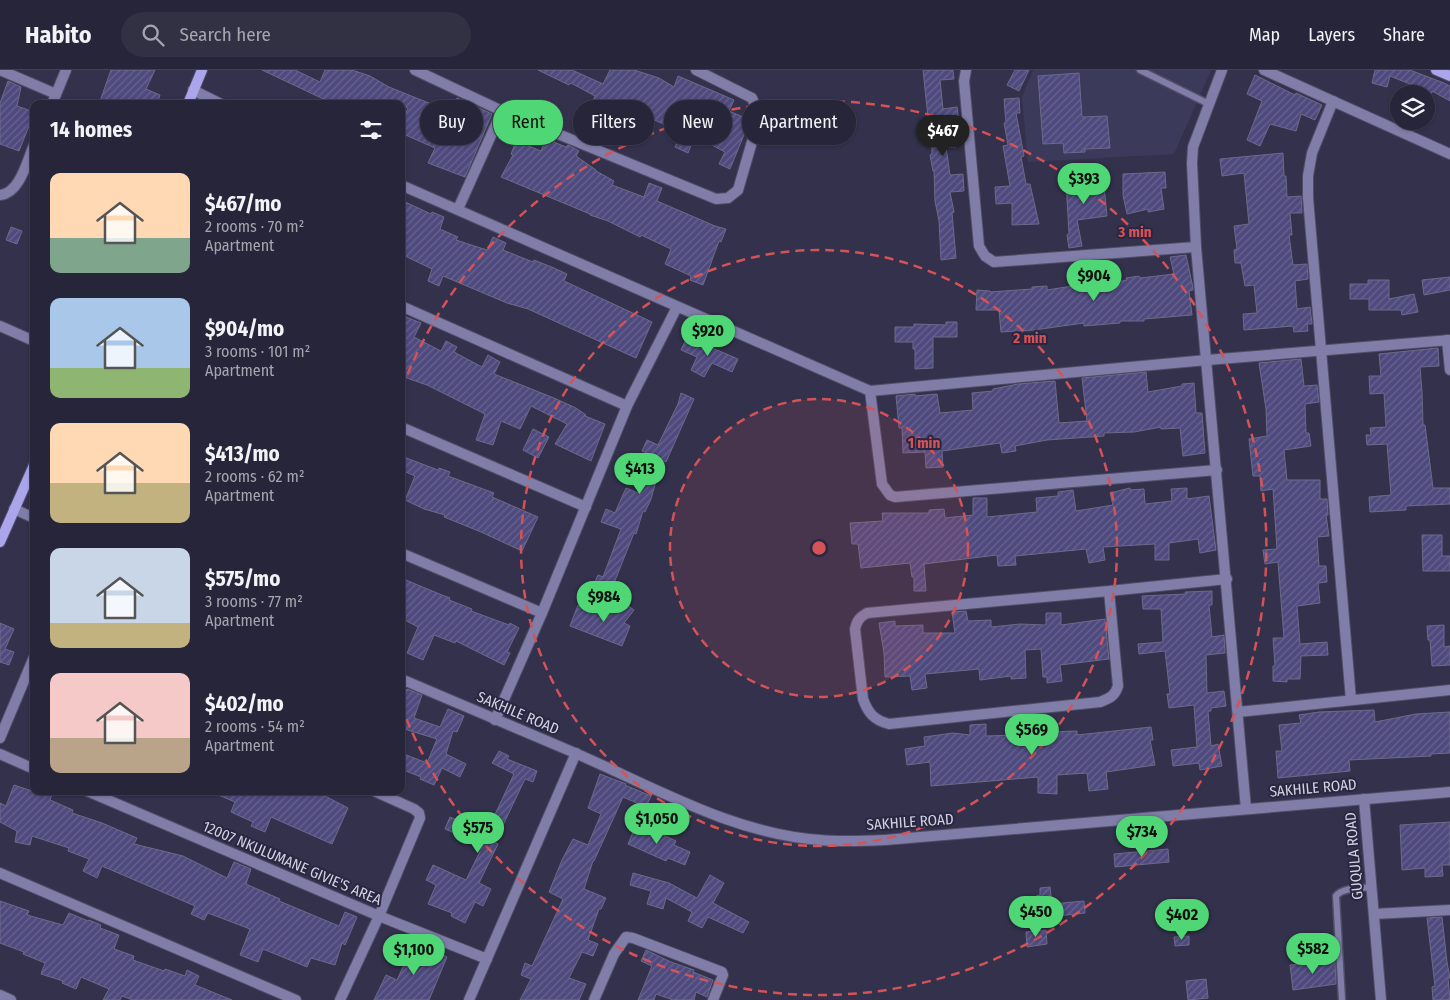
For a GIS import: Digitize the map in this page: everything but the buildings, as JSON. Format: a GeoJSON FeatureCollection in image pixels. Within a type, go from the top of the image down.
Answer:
{"type":"FeatureCollection","features":[{"type":"Feature","properties":{"kind":"street"},"geometry":{"type":"LineString","coordinates":[[0,70],[54,99],[66,70]]}},
{"type":"Feature","properties":{"kind":"street"},"geometry":{"type":"LineString","coordinates":[[189,100],[202,70]]}},
{"type":"Feature","properties":{"kind":"street"},"geometry":{"type":"LineString","coordinates":[[415,70],[493,107]]}},
{"type":"Feature","properties":{"kind":"street"},"geometry":{"type":"LineString","coordinates":[[563,136],[716,199],[728,198],[738,190],[758,122],[756,108],[752,98],[696,70]]}},
{"type":"Feature","properties":{"kind":"street"},"geometry":{"type":"LineString","coordinates":[[966,70],[964,81],[979,246],[986,256],[994,262],[1196,247]]}},
{"type":"Feature","properties":{"kind":"street"},"geometry":{"type":"LineString","coordinates":[[1222,70],[1193,147],[1192,156],[1196,247],[1246,809]]}},
{"type":"Feature","properties":{"kind":"street"},"geometry":{"type":"LineString","coordinates":[[1264,70],[1450,154]]}},
{"type":"Feature","properties":{"kind":"street"},"geometry":{"type":"LineString","coordinates":[[1436,70],[1450,76]]}},
{"type":"Feature","properties":{"kind":"street"},"geometry":{"type":"LineString","coordinates":[[193,90],[213,100]]}},
{"type":"Feature","properties":{"kind":"street"},"geometry":{"type":"LineString","coordinates":[[1333,101],[1312,153],[1308,176],[1311,232],[1351,700]]}},
{"type":"Feature","properties":{"kind":"street"},"geometry":{"type":"LineString","coordinates":[[458,209],[493,131]]}},
{"type":"Feature","properties":{"kind":"street"},"geometry":{"type":"LineString","coordinates":[[0,194],[6,194],[17,184],[30,154]]}},
{"type":"Feature","properties":{"kind":"street"},"geometry":{"type":"LineString","coordinates":[[405,188],[458,209],[870,391],[1448,340],[1450,370]]}},
{"type":"Feature","properties":{"kind":"street"},"geometry":{"type":"LineString","coordinates":[[494,720],[542,613],[627,406],[678,307]]}},
{"type":"Feature","properties":{"kind":"street"},"geometry":{"type":"LineString","coordinates":[[405,308],[627,406]]}},
{"type":"Feature","properties":{"kind":"street"},"geometry":{"type":"LineString","coordinates":[[0,326],[30,339]]}},
{"type":"Feature","properties":{"kind":"street"},"geometry":{"type":"LineString","coordinates":[[870,391],[882,484],[890,495],[894,497],[1217,470]]}},
{"type":"Feature","properties":{"kind":"street"},"geometry":{"type":"LineString","coordinates":[[405,429],[586,507]]}},
{"type":"Feature","properties":{"kind":"street"},"geometry":{"type":"LineString","coordinates":[[0,542],[30,474]]}},
{"type":"Feature","properties":{"kind":"street"},"geometry":{"type":"LineString","coordinates":[[14,509],[30,516]]}},
{"type":"Feature","properties":{"kind":"street"},"geometry":{"type":"LineString","coordinates":[[405,555],[542,613]]}},
{"type":"Feature","properties":{"kind":"street"},"geometry":{"type":"LineString","coordinates":[[1109,591],[1118,686],[1116,692],[1106,700],[889,724],[878,721],[866,708],[863,699],[856,622],[867,613],[1227,579]]}},
{"type":"Feature","properties":{"kind":"street"},"geometry":{"type":"LineString","coordinates":[[0,738],[30,667]]}},
{"type":"Feature","properties":{"kind":"street","name":"SAKHILE ROAD"},"geometry":{"type":"LineString","coordinates":[[405,681],[576,754],[686,804],[750,827],[820,840],[885,840],[1450,792]]}},
{"type":"Feature","properties":{"kind":"street"},"geometry":{"type":"LineString","coordinates":[[1238,712],[1450,690]]}},
{"type":"Feature","properties":{"kind":"street"},"geometry":{"type":"LineString","coordinates":[[0,754],[30,766]]}},
{"type":"Feature","properties":{"kind":"street"},"geometry":{"type":"LineString","coordinates":[[469,1000],[576,754]]}},
{"type":"Feature","properties":{"kind":"street","name":"12007 NKULUMANE GIVIE'S AREA"},"geometry":{"type":"LineString","coordinates":[[96,795],[379,916],[486,959]]}},
{"type":"Feature","properties":{"kind":"street"},"geometry":{"type":"LineString","coordinates":[[340,1000],[379,916],[420,818],[419,813],[414,809],[383,795]]}},
{"type":"Feature","properties":{"kind":"street","name":"GUQULA ROAD"},"geometry":{"type":"LineString","coordinates":[[1364,799],[1381,1000]]}},
{"type":"Feature","properties":{"kind":"street"},"geometry":{"type":"LineString","coordinates":[[0,873],[296,1000]]}},
{"type":"Feature","properties":{"kind":"street"},"geometry":{"type":"LineString","coordinates":[[1374,914],[1450,910]]}},
{"type":"Feature","properties":{"kind":"street"},"geometry":{"type":"LineString","coordinates":[[594,1000],[614,954],[626,937],[722,972],[724,975],[713,1000]]}},
{"type":"Feature","properties":{"kind":"lane"},"geometry":{"type":"LineString","coordinates":[[1140,70],[1209,104]]}},
{"type":"Feature","properties":{"kind":"lane"},"geometry":{"type":"LineString","coordinates":[[1342,1000],[1336,896],[1344,890],[1371,888]]}},
{"type":"Feature","properties":{"kind":"shaded area"},"geometry":{"type":"Polygon","coordinates":[[[1033,70],[1211,70],[1174,154],[1028,162],[1022,97],[1033,70]]]}}]}
